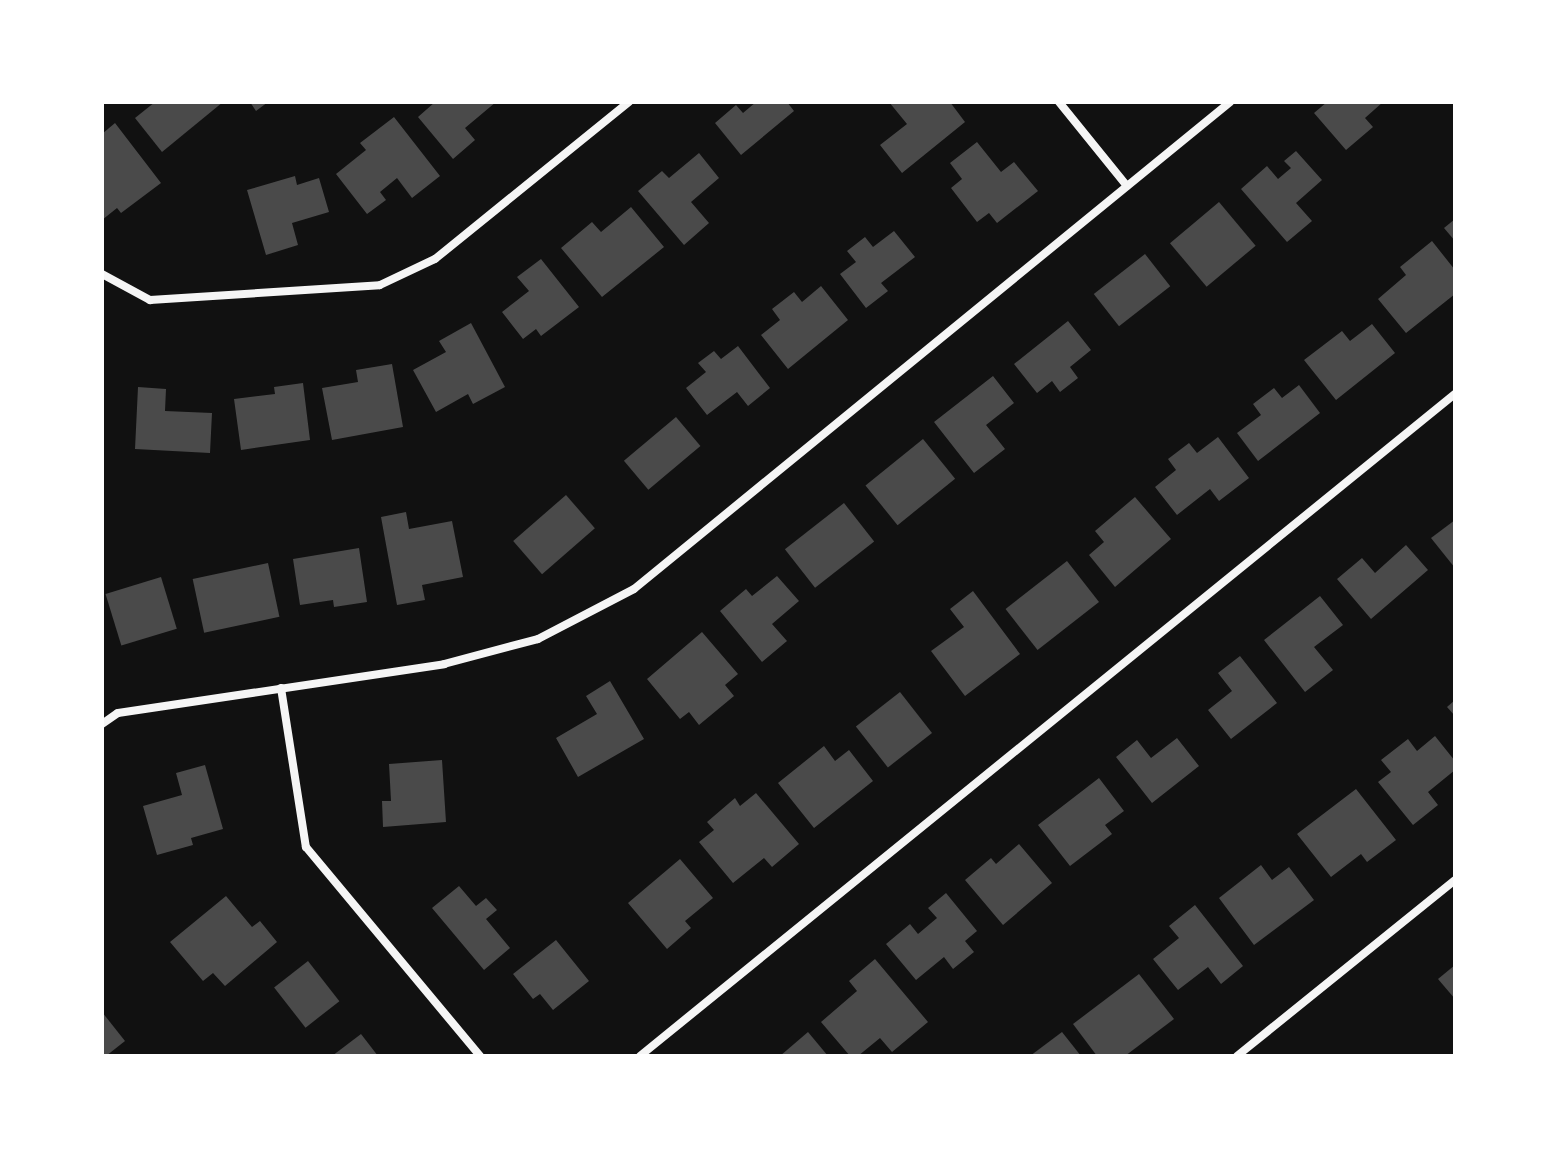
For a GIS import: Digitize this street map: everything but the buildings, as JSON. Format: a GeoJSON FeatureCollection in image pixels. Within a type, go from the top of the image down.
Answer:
{"type":"FeatureCollection","features":[{"type":"Feature","properties":{"kind":"street"},"geometry":{"type":"LineString","coordinates":[[102,274],[150,300],[380,285],[435,259],[629,102]]}},
{"type":"Feature","properties":{"kind":"street"},"geometry":{"type":"LineString","coordinates":[[1059,102],[1127,186]]}},
{"type":"Feature","properties":{"kind":"street"},"geometry":{"type":"LineString","coordinates":[[102,724],[118,713],[444,664],[538,639],[634,589],[1230,102]]}},
{"type":"Feature","properties":{"kind":"street"},"geometry":{"type":"LineString","coordinates":[[640,1056],[1455,394]]}},
{"type":"Feature","properties":{"kind":"street"},"geometry":{"type":"LineString","coordinates":[[281,688],[306,847],[480,1056]]}},
{"type":"Feature","properties":{"kind":"street"},"geometry":{"type":"LineString","coordinates":[[1237,1056],[1455,880]]}}]}
